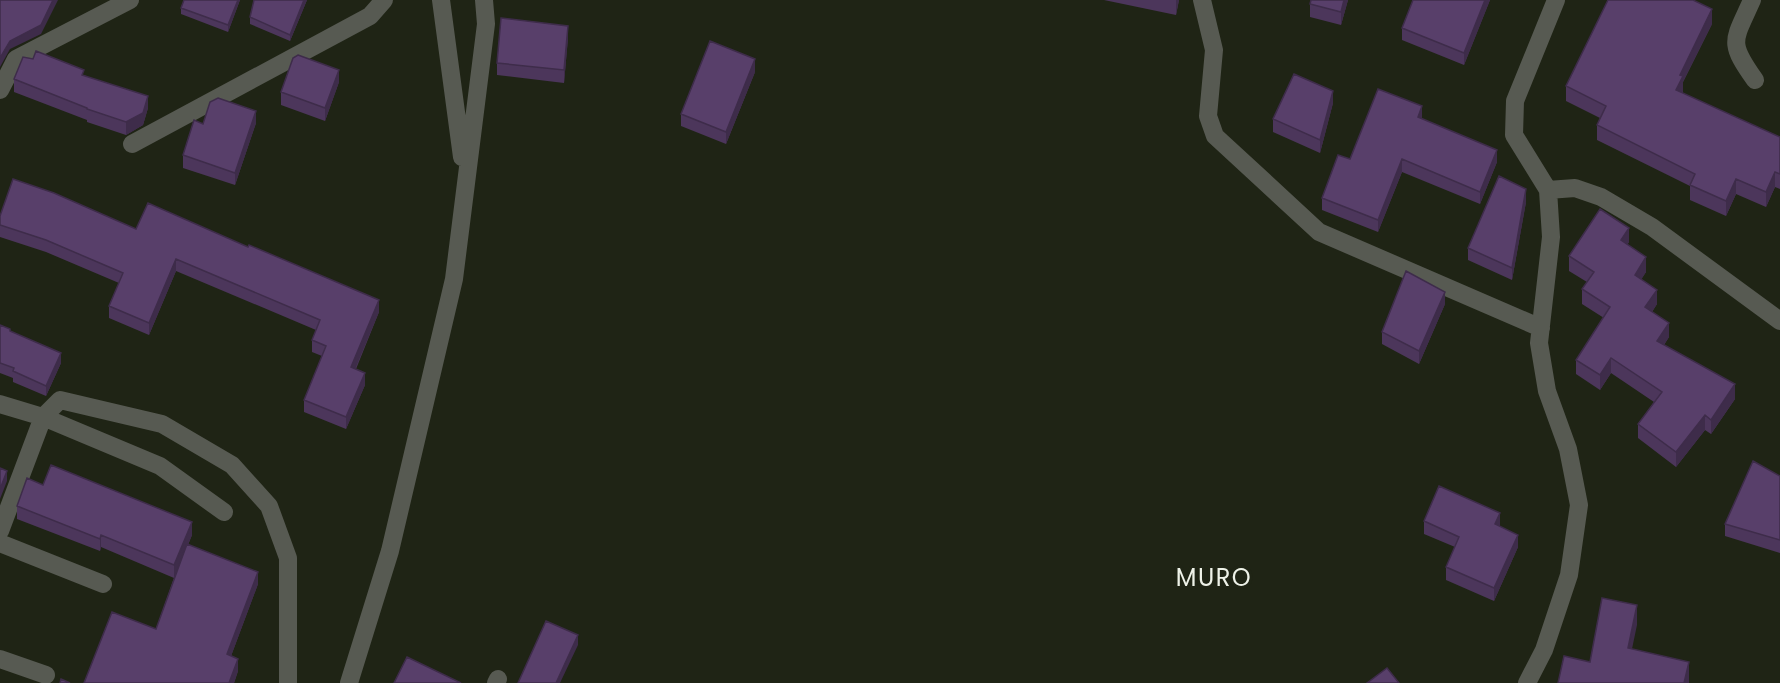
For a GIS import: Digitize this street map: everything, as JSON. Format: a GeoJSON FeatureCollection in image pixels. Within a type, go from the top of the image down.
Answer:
{"type":"FeatureCollection","features":[{"type":"Feature","properties":{"kind":"street"},"geometry":{"type":"LineString","coordinates":[[0,90],[16,59],[130,0]]}},
{"type":"Feature","properties":{"kind":"street"},"geometry":{"type":"LineString","coordinates":[[132,144],[370,16],[384,0]]}},
{"type":"Feature","properties":{"kind":"street"},"geometry":{"type":"LineString","coordinates":[[441,0],[465,183]]}},
{"type":"Feature","properties":{"kind":"street"},"geometry":{"type":"LineString","coordinates":[[349,683],[390,551],[454,279],[486,24],[484,0]]}},
{"type":"Feature","properties":{"kind":"street"},"geometry":{"type":"LineString","coordinates":[[1202,0],[1214,50],[1208,116],[1215,136],[1319,232],[1541,328]]}},
{"type":"Feature","properties":{"kind":"street"},"geometry":{"type":"LineString","coordinates":[[1527,683],[1544,650],[1569,575],[1579,505],[1568,449],[1547,391],[1539,343],[1551,237],[1548,190],[1514,135],[1515,101],[1556,0]]}},
{"type":"Feature","properties":{"kind":"street"},"geometry":{"type":"LineString","coordinates":[[1752,0],[1735,38],[1738,56],[1755,80]]}},
{"type":"Feature","properties":{"kind":"street"},"geometry":{"type":"LineString","coordinates":[[1548,190],[1575,188],[1601,197],[1652,227],[1780,321]]}},
{"type":"Feature","properties":{"kind":"street"},"geometry":{"type":"LineString","coordinates":[[0,531],[43,417],[60,400],[162,424],[232,465],[269,506],[288,558],[288,683]]}},
{"type":"Feature","properties":{"kind":"street"},"geometry":{"type":"LineString","coordinates":[[0,404],[43,417],[160,466],[224,512]]}},
{"type":"Feature","properties":{"kind":"street"},"geometry":{"type":"LineString","coordinates":[[0,543],[103,584]]}},
{"type":"Feature","properties":{"kind":"street"},"geometry":{"type":"LineString","coordinates":[[0,659],[46,675]]}},
{"type":"Feature","properties":{"kind":"building"},"geometry":{"type":"Polygon","coordinates":[[[0,0],[53,0],[41,25],[10,41],[0,58],[0,0]]]}},
{"type":"Feature","properties":{"kind":"building"},"geometry":{"type":"Polygon","coordinates":[[[184,0],[238,0],[228,25],[181,8],[184,0]]]}},
{"type":"Feature","properties":{"kind":"building"},"geometry":{"type":"Polygon","coordinates":[[[254,0],[304,0],[290,35],[250,17],[254,0]]]}},
{"type":"Feature","properties":{"kind":"building"},"geometry":{"type":"Polygon","coordinates":[[[1311,0],[1344,0],[1341,12],[1310,4],[1311,0]]]}},
{"type":"Feature","properties":{"kind":"building"},"geometry":{"type":"Polygon","coordinates":[[[1413,0],[1485,0],[1464,53],[1402,28],[1413,0]]]}},
{"type":"Feature","properties":{"kind":"building"},"geometry":{"type":"Polygon","coordinates":[[[1608,0],[1693,0],[1712,9],[1680,75],[1683,76],[1676,90],[1780,137],[1780,174],[1775,172],[1766,192],[1736,179],[1726,201],[1690,185],[1695,174],[1597,125],[1606,106],[1566,86],[1608,0]]]}},
{"type":"Feature","properties":{"kind":"building"},"geometry":{"type":"Polygon","coordinates":[[[501,18],[568,26],[564,70],[497,63],[501,18]]]}},
{"type":"Feature","properties":{"kind":"building"},"geometry":{"type":"Polygon","coordinates":[[[710,41],[755,59],[726,132],[681,114],[710,41]]]}},
{"type":"Feature","properties":{"kind":"building"},"geometry":{"type":"Polygon","coordinates":[[[36,51],[84,70],[82,75],[148,96],[143,113],[126,122],[87,109],[14,79],[23,57],[33,59],[36,51]]]}},
{"type":"Feature","properties":{"kind":"building"},"geometry":{"type":"Polygon","coordinates":[[[298,55],[339,70],[325,108],[281,92],[293,58],[298,55]]]}},
{"type":"Feature","properties":{"kind":"building"},"geometry":{"type":"Polygon","coordinates":[[[1294,74],[1333,91],[1320,140],[1273,119],[1294,74]]]}},
{"type":"Feature","properties":{"kind":"building"},"geometry":{"type":"Polygon","coordinates":[[[1378,89],[1422,106],[1418,117],[1497,150],[1480,192],[1402,159],[1378,220],[1322,198],[1338,155],[1350,159],[1378,89]]]}},
{"type":"Feature","properties":{"kind":"building"},"geometry":{"type":"Polygon","coordinates":[[[218,98],[256,111],[235,173],[183,155],[194,120],[203,124],[210,102],[218,98]]]}},
{"type":"Feature","properties":{"kind":"building"},"geometry":{"type":"Polygon","coordinates":[[[1499,176],[1526,189],[1512,268],[1468,248],[1499,176]]]}},
{"type":"Feature","properties":{"kind":"building"},"geometry":{"type":"Polygon","coordinates":[[[13,179],[54,193],[136,229],[148,203],[248,247],[249,245],[379,300],[351,367],[365,373],[346,417],[304,400],[326,346],[312,340],[320,320],[176,259],[149,323],[109,306],[123,273],[46,240],[0,225],[0,216],[13,179]]]}},
{"type":"Feature","properties":{"kind":"building"},"geometry":{"type":"Polygon","coordinates":[[[1600,209],[1629,228],[1621,240],[1646,257],[1635,275],[1657,290],[1645,307],[1669,323],[1657,341],[1735,384],[1711,420],[1705,415],[1676,452],[1638,424],[1662,392],[1611,358],[1600,375],[1576,360],[1610,307],[1582,289],[1594,272],[1569,256],[1600,209]]]}},
{"type":"Feature","properties":{"kind":"building"},"geometry":{"type":"Polygon","coordinates":[[[1406,271],[1445,292],[1419,351],[1382,332],[1406,271]]]}},
{"type":"Feature","properties":{"kind":"building"},"geometry":{"type":"Polygon","coordinates":[[[0,325],[61,353],[46,386],[0,363],[0,325]]]}},
{"type":"Feature","properties":{"kind":"building"},"geometry":{"type":"Polygon","coordinates":[[[1753,461],[1780,476],[1780,540],[1725,524],[1753,461]]]}},
{"type":"Feature","properties":{"kind":"building"},"geometry":{"type":"Polygon","coordinates":[[[51,465],[192,522],[174,565],[101,535],[100,539],[17,506],[27,478],[43,485],[51,465]]]}},
{"type":"Feature","properties":{"kind":"building"},"geometry":{"type":"Polygon","coordinates":[[[0,468],[7,471],[0,489],[0,468]]]}},
{"type":"Feature","properties":{"kind":"building"},"geometry":{"type":"Polygon","coordinates":[[[1439,486],[1500,513],[1495,524],[1518,535],[1494,588],[1446,567],[1459,537],[1424,521],[1439,486]]]}},
{"type":"Feature","properties":{"kind":"building"},"geometry":{"type":"Polygon","coordinates":[[[187,544],[258,572],[227,654],[238,659],[229,683],[84,683],[112,612],[156,629],[187,544]]]}},
{"type":"Feature","properties":{"kind":"building"},"geometry":{"type":"Polygon","coordinates":[[[1602,598],[1637,605],[1628,648],[1689,662],[1684,683],[1558,683],[1564,656],[1590,662],[1602,598]]]}},
{"type":"Feature","properties":{"kind":"building"},"geometry":{"type":"Polygon","coordinates":[[[546,621],[578,635],[556,683],[518,683],[546,621]]]}},
{"type":"Feature","properties":{"kind":"building"},"geometry":{"type":"Polygon","coordinates":[[[407,657],[461,683],[394,683],[407,657]]]}},
{"type":"Feature","properties":{"kind":"building"},"geometry":{"type":"Polygon","coordinates":[[[1387,668],[1399,683],[1367,683],[1387,668]]]}},
{"type":"Feature","properties":{"kind":"district","name":"MURO"},"geometry":{"type":"Point","coordinates":[1214,578]}}]}
